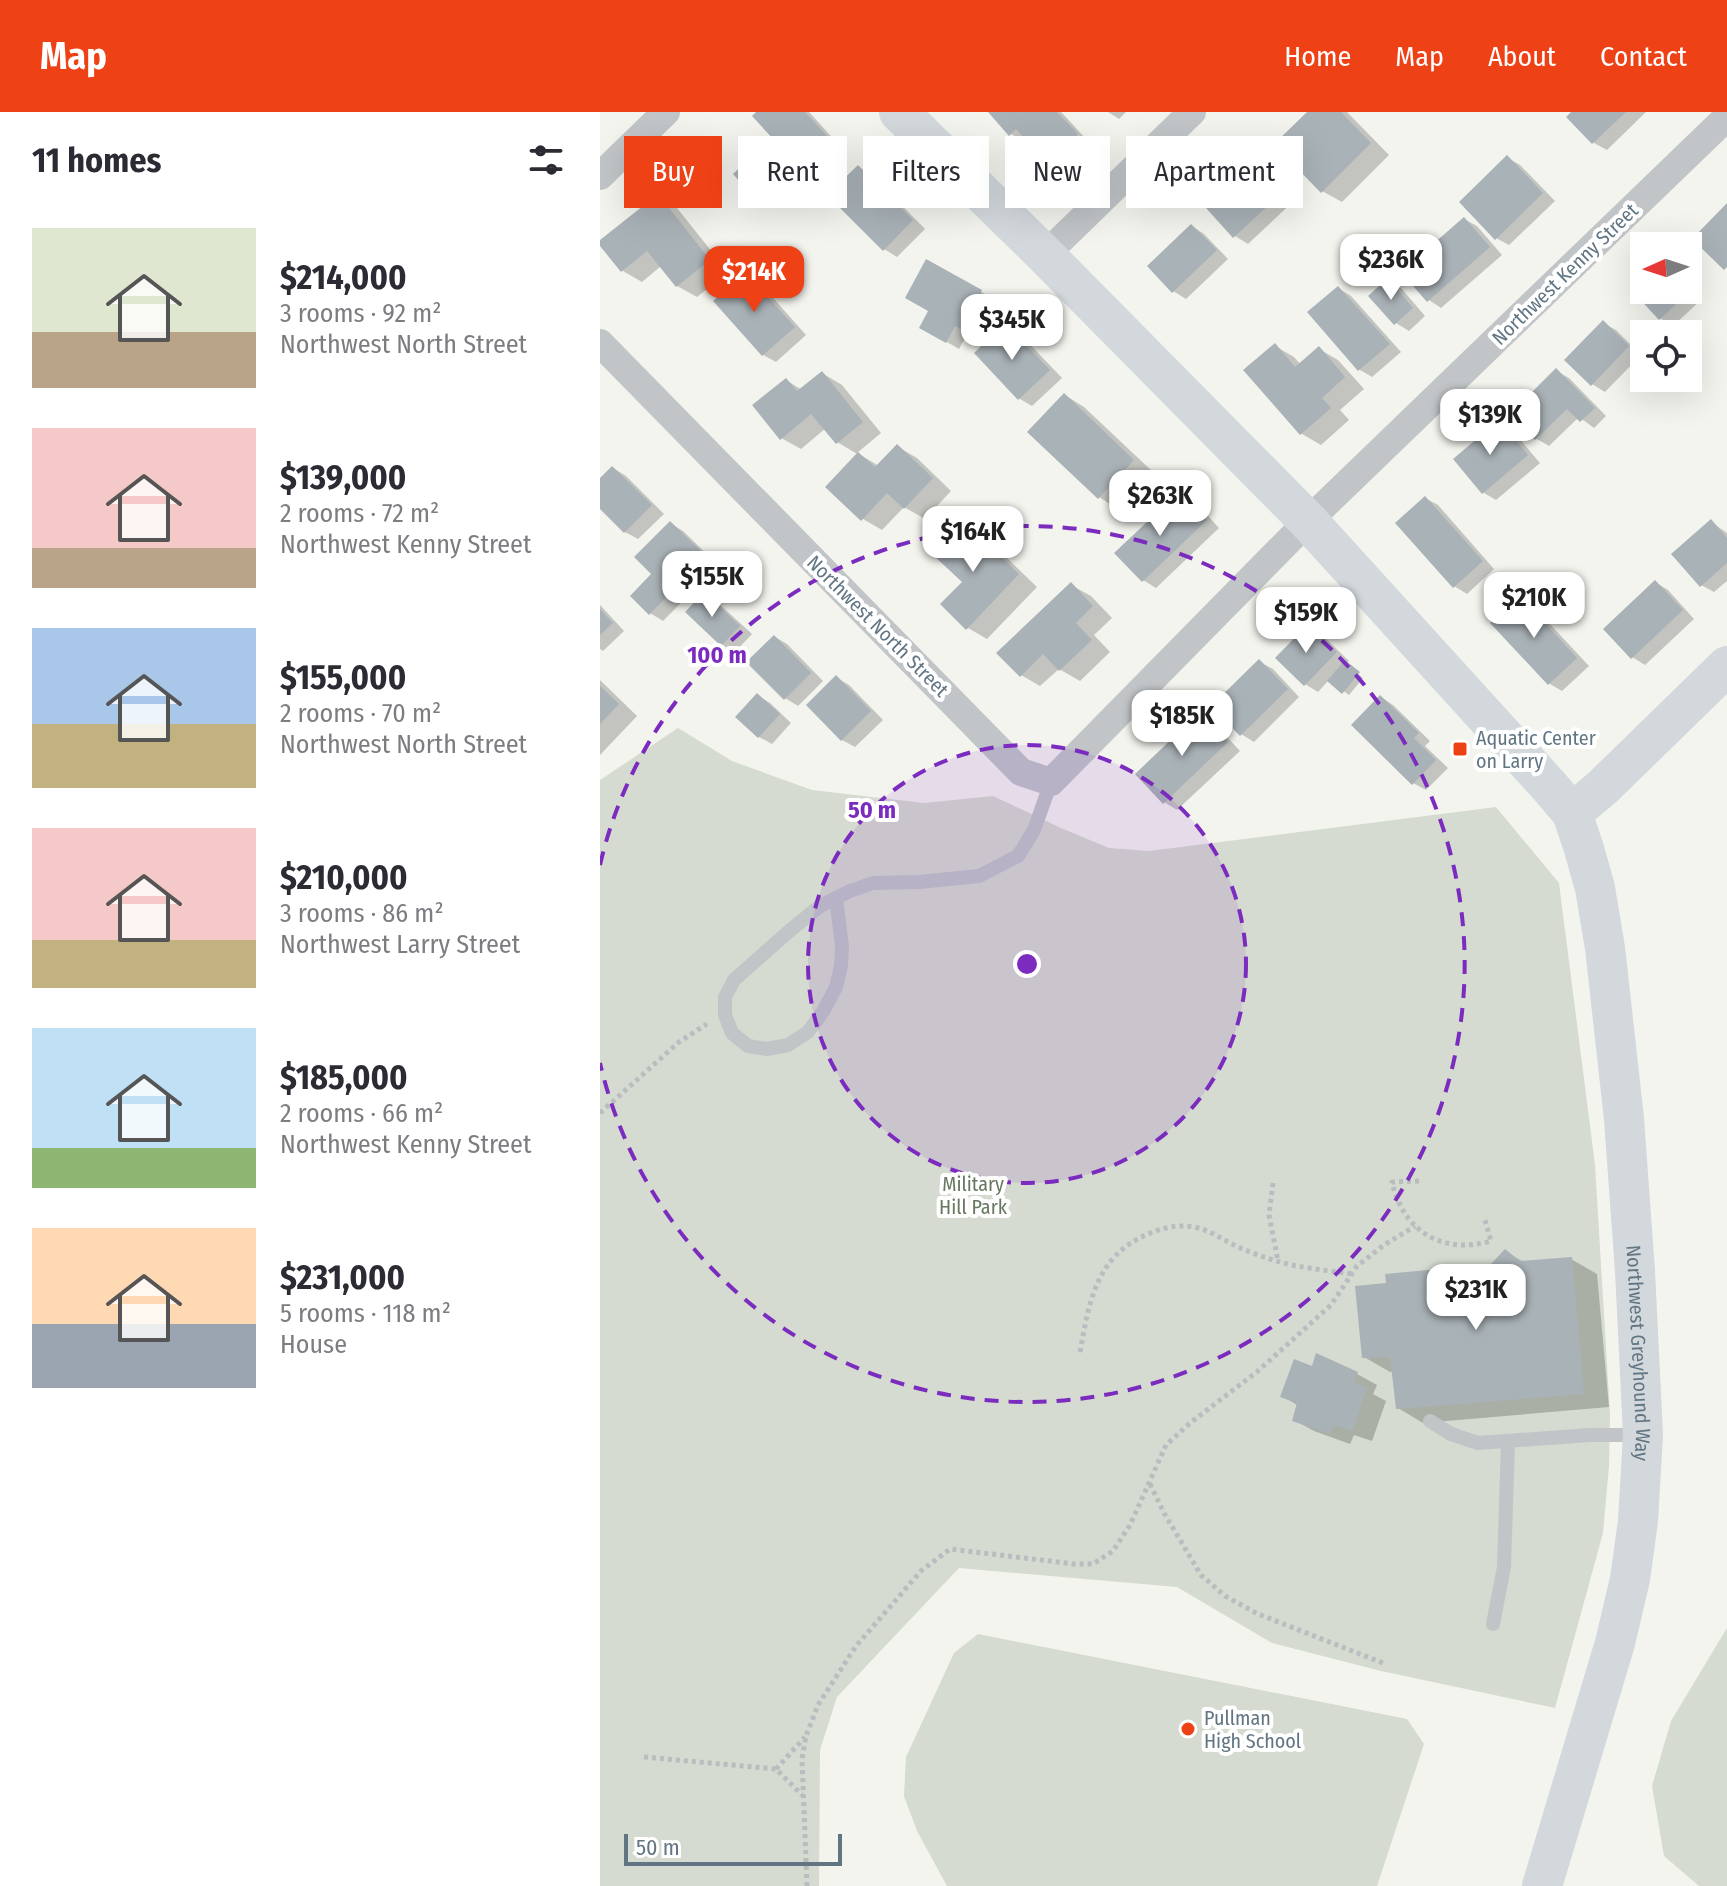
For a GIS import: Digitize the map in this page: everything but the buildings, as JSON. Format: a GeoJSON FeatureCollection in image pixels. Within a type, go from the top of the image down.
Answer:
{"type":"FeatureCollection","features":[{"type":"Feature","properties":{"kind":"street"},"geometry":{"type":"LineString","coordinates":[[600,176],[666,112]]}},
{"type":"Feature","properties":{"kind":"street"},"geometry":{"type":"LineString","coordinates":[[899,112],[1308,521],[1572,813],[1603,787],[1727,666]]}},
{"type":"Feature","properties":{"kind":"street"},"geometry":{"type":"LineString","coordinates":[[1045,255],[1192,112]]}},
{"type":"Feature","properties":{"kind":"street","name":"Northwest Kenny Street"},"geometry":{"type":"LineString","coordinates":[[1051,782],[1308,521],[1727,117]]}},
{"type":"Feature","properties":{"kind":"street","name":"Northwest North Street"},"geometry":{"type":"LineString","coordinates":[[600,343],[1021,772],[1051,782]]}},
{"type":"Feature","properties":{"kind":"street","name":"Northwest Greyhound Way"},"geometry":{"type":"LineString","coordinates":[[1542,1886],[1615,1643],[1630,1579],[1638,1521],[1643,1435],[1635,1271],[1614,1010],[1595,888],[1572,813]]}},
{"type":"Feature","properties":{"kind":"lane"},"geometry":{"type":"LineString","coordinates":[[836,898],[842,946],[841,966],[836,987],[824,1010],[808,1032],[788,1045],[767,1049],[748,1046],[732,1033],[725,1015],[725,997],[734,980],[820,906],[836,898],[850,891],[873,883],[979,876],[1018,856],[1034,830],[1051,782]]}},
{"type":"Feature","properties":{"kind":"lane"},"geometry":{"type":"LineString","coordinates":[[1430,1421],[1451,1434],[1478,1443],[1590,1435],[1643,1435]]}},
{"type":"Feature","properties":{"kind":"lane"},"geometry":{"type":"LineString","coordinates":[[1493,1624],[1504,1567],[1508,1442]]}},
{"type":"Feature","properties":{"kind":"path"},"geometry":{"type":"LineString","coordinates":[[600,1113],[679,1042],[725,1015]]}},
{"type":"Feature","properties":{"kind":"path"},"geometry":{"type":"LineString","coordinates":[[1419,1181],[1392,1182],[1399,1204],[1415,1226],[1429,1237],[1444,1243],[1468,1246],[1491,1241],[1485,1220]]}},
{"type":"Feature","properties":{"kind":"path"},"geometry":{"type":"LineString","coordinates":[[1273,1183],[1269,1215],[1278,1262]]}},
{"type":"Feature","properties":{"kind":"path"},"geometry":{"type":"LineString","coordinates":[[1080,1352],[1087,1312],[1107,1263],[1140,1238],[1158,1230],[1176,1226],[1196,1227],[1278,1262],[1352,1274]]}},
{"type":"Feature","properties":{"kind":"path"},"geometry":{"type":"LineString","coordinates":[[807,1886],[802,1759],[806,1736],[818,1705],[856,1646],[921,1571],[950,1549],[1074,1564],[1093,1564],[1113,1551],[1130,1525],[1166,1445],[1258,1371],[1331,1305],[1357,1266],[1415,1226]]}},
{"type":"Feature","properties":{"kind":"path"},"geometry":{"type":"LineString","coordinates":[[1149,1483],[1201,1575],[1225,1596],[1258,1614],[1383,1663]]}},
{"type":"Feature","properties":{"kind":"path"},"geometry":{"type":"LineString","coordinates":[[776,1769],[806,1736]]}},
{"type":"Feature","properties":{"kind":"path"},"geometry":{"type":"LineString","coordinates":[[644,1757],[776,1769],[803,1796]]}},
{"type":"Feature","properties":{"kind":"green space","name":"Military Hill Park"},"geometry":{"type":"Polygon","coordinates":[[[678,728],[732,761],[812,790],[924,803],[993,796],[1109,848],[1149,851],[1496,807],[1559,883],[1595,1165],[1610,1414],[1609,1466],[1603,1533],[1555,1708],[1381,1671],[1272,1643],[1177,1587],[959,1568],[837,1697],[820,1750],[819,1886],[600,1886],[600,780],[678,728]]]}},
{"type":"Feature","properties":{"kind":"green space"},"geometry":{"type":"Polygon","coordinates":[[[1727,1628],[1727,1886],[1699,1886],[1664,1856],[1652,1786],[1671,1721],[1727,1628]]]}},
{"type":"Feature","properties":{"kind":"green space"},"geometry":{"type":"Polygon","coordinates":[[[978,1634],[1407,1719],[1424,1744],[1377,1886],[947,1886],[917,1831],[904,1796],[906,1757],[954,1653],[978,1634]]]}},
{"type":"Feature","properties":{"kind":"place","name":"Aquatic Center on Larry"},"geometry":{"type":"Point","coordinates":[1460,749]}},
{"type":"Feature","properties":{"kind":"place","name":"Pullman High School"},"geometry":{"type":"Point","coordinates":[1188,1729]}}]}
